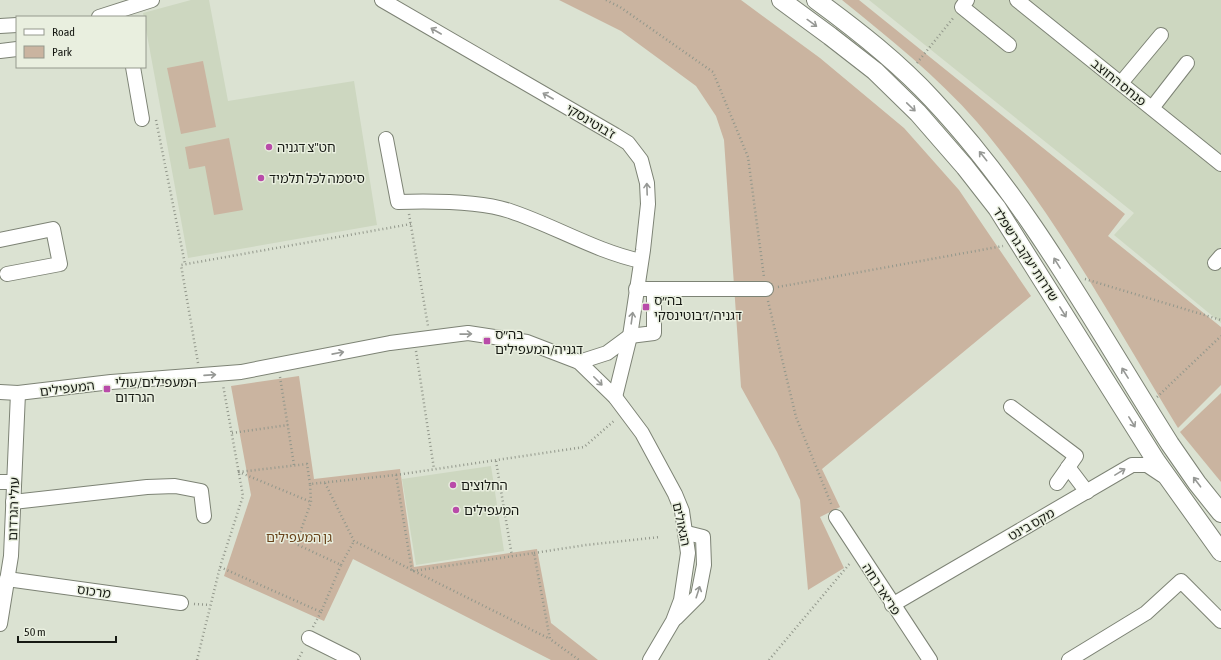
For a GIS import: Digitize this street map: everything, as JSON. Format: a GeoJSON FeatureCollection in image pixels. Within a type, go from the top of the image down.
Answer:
{"type":"FeatureCollection","features":[{"type":"Feature","properties":{"kind":"main road","name":"שדרות יעקב גרשפלד"},"geometry":{"type":"LineString","coordinates":[[781,0],[875,71],[918,113],[965,167],[997,208],[1170,481],[1221,552]]}},
{"type":"Feature","properties":{"kind":"main road","name":"שדרות יעקב גרשפלד"},"geometry":{"type":"LineString","coordinates":[[816,0],[888,56],[933,99],[981,154],[1014,196],[1146,407],[1197,483],[1221,513]]}},
{"type":"Feature","properties":{"kind":"street"},"geometry":{"type":"LineString","coordinates":[[105,16],[124,13],[152,0]]}},
{"type":"Feature","properties":{"kind":"street","name":"ז'בוטינסקי"},"geometry":{"type":"LineString","coordinates":[[382,0],[628,144],[641,160],[647,183],[648,204],[630,336],[615,397]]}},
{"type":"Feature","properties":{"kind":"street","name":"פנחס החוצב"},"geometry":{"type":"LineString","coordinates":[[1017,0],[1221,164]]}},
{"type":"Feature","properties":{"kind":"street"},"geometry":{"type":"LineString","coordinates":[[964,4],[1009,45]]}},
{"type":"Feature","properties":{"kind":"street"},"geometry":{"type":"LineString","coordinates":[[0,26],[16,25]]}},
{"type":"Feature","properties":{"kind":"street"},"geometry":{"type":"LineString","coordinates":[[1121,83],[1161,35]]}},
{"type":"Feature","properties":{"kind":"street"},"geometry":{"type":"LineString","coordinates":[[0,51],[16,48]]}},
{"type":"Feature","properties":{"kind":"street"},"geometry":{"type":"LineString","coordinates":[[1152,108],[1187,63]]}},
{"type":"Feature","properties":{"kind":"street"},"geometry":{"type":"LineString","coordinates":[[134,68],[148,116]]}},
{"type":"Feature","properties":{"kind":"street"},"geometry":{"type":"LineString","coordinates":[[386,139],[398,202],[407,201],[481,205],[509,211],[558,229],[583,242],[616,256],[641,261]]}},
{"type":"Feature","properties":{"kind":"street"},"geometry":{"type":"LineString","coordinates":[[0,240],[53,229],[60,264],[7,274]]}},
{"type":"Feature","properties":{"kind":"street"},"geometry":{"type":"LineString","coordinates":[[636,289],[766,289]]}},
{"type":"Feature","properties":{"kind":"street"},"geometry":{"type":"LineString","coordinates":[[579,362],[607,353],[630,336],[654,333],[654,289]]}},
{"type":"Feature","properties":{"kind":"street","name":"המעפילים"},"geometry":{"type":"LineString","coordinates":[[0,392],[18,393],[112,382],[221,374],[278,365],[390,343],[468,333],[527,342],[579,362],[615,397]]}},
{"type":"Feature","properties":{"kind":"street","name":"עולי הגרדום"},"geometry":{"type":"LineString","coordinates":[[0,624],[7,579],[5,555],[13,502],[7,482],[18,393]]}},
{"type":"Feature","properties":{"kind":"street","name":"הגאולים"},"geometry":{"type":"LineString","coordinates":[[615,397],[642,433],[676,494],[687,533],[688,553],[681,600],[673,621],[650,660]]}},
{"type":"Feature","properties":{"kind":"street"},"geometry":{"type":"LineString","coordinates":[[1011,407],[1076,456],[1057,483]]}},
{"type":"Feature","properties":{"kind":"street","name":"מקס בינט"},"geometry":{"type":"LineString","coordinates":[[892,605],[1132,465],[1147,464],[1170,481]]}},
{"type":"Feature","properties":{"kind":"street"},"geometry":{"type":"LineString","coordinates":[[1068,467],[1087,492]]}},
{"type":"Feature","properties":{"kind":"street"},"geometry":{"type":"LineString","coordinates":[[13,502],[175,486],[201,491],[204,516]]}},
{"type":"Feature","properties":{"kind":"street","name":"פריאר רחה"},"geometry":{"type":"LineString","coordinates":[[836,517],[892,605],[930,660]]}},
{"type":"Feature","properties":{"kind":"street","name":"מרכוס"},"geometry":{"type":"LineString","coordinates":[[7,579],[181,603]]}},
{"type":"Feature","properties":{"kind":"street"},"geometry":{"type":"LineString","coordinates":[[1069,660],[1146,613],[1180,581],[1221,621]]}},
{"type":"Feature","properties":{"kind":"street"},"geometry":{"type":"LineString","coordinates":[[309,638],[353,660]]}},
{"type":"Feature","properties":{"kind":"path"},"geometry":{"type":"LineString","coordinates":[[606,0],[620,7],[713,72],[748,157],[766,289],[796,417],[836,517]]}},
{"type":"Feature","properties":{"kind":"path"},"geometry":{"type":"LineString","coordinates":[[907,74],[964,4]]}},
{"type":"Feature","properties":{"kind":"path"},"geometry":{"type":"LineString","coordinates":[[148,116],[185,264]]}},
{"type":"Feature","properties":{"kind":"path"},"geometry":{"type":"LineString","coordinates":[[407,201],[430,338]]}},
{"type":"Feature","properties":{"kind":"path"},"geometry":{"type":"LineString","coordinates":[[200,375],[181,265],[411,224]]}},
{"type":"Feature","properties":{"kind":"path"},"geometry":{"type":"LineString","coordinates":[[766,289],[1020,243]]}},
{"type":"Feature","properties":{"kind":"path"},"geometry":{"type":"LineString","coordinates":[[1062,272],[1221,320]]}},
{"type":"Feature","properties":{"kind":"path"},"geometry":{"type":"LineString","coordinates":[[1146,407],[1221,336]]}},
{"type":"Feature","properties":{"kind":"path"},"geometry":{"type":"LineString","coordinates":[[415,340],[434,469]]}},
{"type":"Feature","properties":{"kind":"path"},"geometry":{"type":"LineString","coordinates":[[278,365],[294,465]]}},
{"type":"Feature","properties":{"kind":"path"},"geometry":{"type":"LineString","coordinates":[[198,660],[220,567],[243,496],[221,374]]}},
{"type":"Feature","properties":{"kind":"path"},"geometry":{"type":"LineString","coordinates":[[310,484],[396,475],[584,447],[626,410]]}},
{"type":"Feature","properties":{"kind":"path"},"geometry":{"type":"LineString","coordinates":[[232,433],[288,425]]}},
{"type":"Feature","properties":{"kind":"path"},"geometry":{"type":"LineString","coordinates":[[496,461],[512,556]]}},
{"type":"Feature","properties":{"kind":"path"},"geometry":{"type":"LineString","coordinates":[[239,472],[307,464],[311,502],[296,544],[341,565]]}},
{"type":"Feature","properties":{"kind":"path"},"geometry":{"type":"LineString","coordinates":[[239,472],[311,502]]}},
{"type":"Feature","properties":{"kind":"path"},"geometry":{"type":"LineString","coordinates":[[396,475],[412,571]]}},
{"type":"Feature","properties":{"kind":"path"},"geometry":{"type":"LineString","coordinates":[[325,483],[354,541],[550,638],[579,660]]}},
{"type":"Feature","properties":{"kind":"path"},"geometry":{"type":"LineString","coordinates":[[412,571],[586,545],[660,538]]}},
{"type":"Feature","properties":{"kind":"path"},"geometry":{"type":"LineString","coordinates":[[220,567],[321,612],[341,565],[354,541]]}},
{"type":"Feature","properties":{"kind":"path"},"geometry":{"type":"LineString","coordinates":[[769,660],[859,552]]}},
{"type":"Feature","properties":{"kind":"path"},"geometry":{"type":"LineString","coordinates":[[534,553],[550,638]]}},
{"type":"Feature","properties":{"kind":"shaded area"},"geometry":{"type":"Polygon","coordinates":[[[191,0],[209,0],[228,101],[354,81],[377,225],[188,258],[146,29],[146,16],[144,16],[143,13],[191,0]]]}},
{"type":"Feature","properties":{"kind":"shaded area"},"geometry":{"type":"Polygon","coordinates":[[[869,0],[1221,0],[1221,323],[1114,235],[1134,213],[869,0]]]}},
{"type":"Feature","properties":{"kind":"shaded area"},"geometry":{"type":"Polygon","coordinates":[[[491,466],[504,551],[416,565],[402,479],[491,466]]]}},
{"type":"Feature","properties":{"kind":"green space"},"geometry":{"type":"Polygon","coordinates":[[[559,0],[741,0],[820,58],[904,128],[959,190],[1031,296],[822,469],[840,507],[820,517],[844,568],[808,590],[800,500],[777,452],[741,387],[724,140],[716,116],[696,86],[621,31],[559,0]]]}},
{"type":"Feature","properties":{"kind":"green space"},"geometry":{"type":"Polygon","coordinates":[[[842,0],[859,0],[1125,214],[1108,236],[1221,327],[1221,385],[1178,428],[1083,270],[1032,194],[1005,157],[977,122],[946,89],[912,58],[842,0]]]}},
{"type":"Feature","properties":{"kind":"green space"},"geometry":{"type":"Polygon","coordinates":[[[203,61],[216,127],[181,134],[167,68],[203,61]]]}},
{"type":"Feature","properties":{"kind":"green space"},"geometry":{"type":"Polygon","coordinates":[[[229,138],[243,210],[214,215],[205,166],[189,169],[185,147],[229,138]]]}},
{"type":"Feature","properties":{"kind":"green space","name":"גן המעפילים"},"geometry":{"type":"Polygon","coordinates":[[[299,376],[314,479],[400,469],[414,567],[537,549],[551,623],[598,660],[551,660],[353,559],[324,621],[224,576],[251,495],[231,386],[299,376]]]}},
{"type":"Feature","properties":{"kind":"green space"},"geometry":{"type":"Polygon","coordinates":[[[1221,393],[1221,482],[1180,432],[1221,393]]]}},
{"type":"Feature","properties":{"kind":"place","name":"חט''צ דגניה"},"geometry":{"type":"Point","coordinates":[269,147]}},
{"type":"Feature","properties":{"kind":"place","name":"סיסמה לכל תלמיד"},"geometry":{"type":"Point","coordinates":[261,178]}},
{"type":"Feature","properties":{"kind":"place","name":"בה״ס דגניה/ז׳בוטינסקי"},"geometry":{"type":"Point","coordinates":[646,307]}},
{"type":"Feature","properties":{"kind":"place","name":"בה״ס דגניה/המעפילים"},"geometry":{"type":"Point","coordinates":[487,341]}},
{"type":"Feature","properties":{"kind":"place","name":"המעפילים/עולי הגרדום"},"geometry":{"type":"Point","coordinates":[107,389]}},
{"type":"Feature","properties":{"kind":"place","name":"החלוצים"},"geometry":{"type":"Point","coordinates":[453,485]}},
{"type":"Feature","properties":{"kind":"place","name":"המעפילים"},"geometry":{"type":"Point","coordinates":[456,510]}}]}
